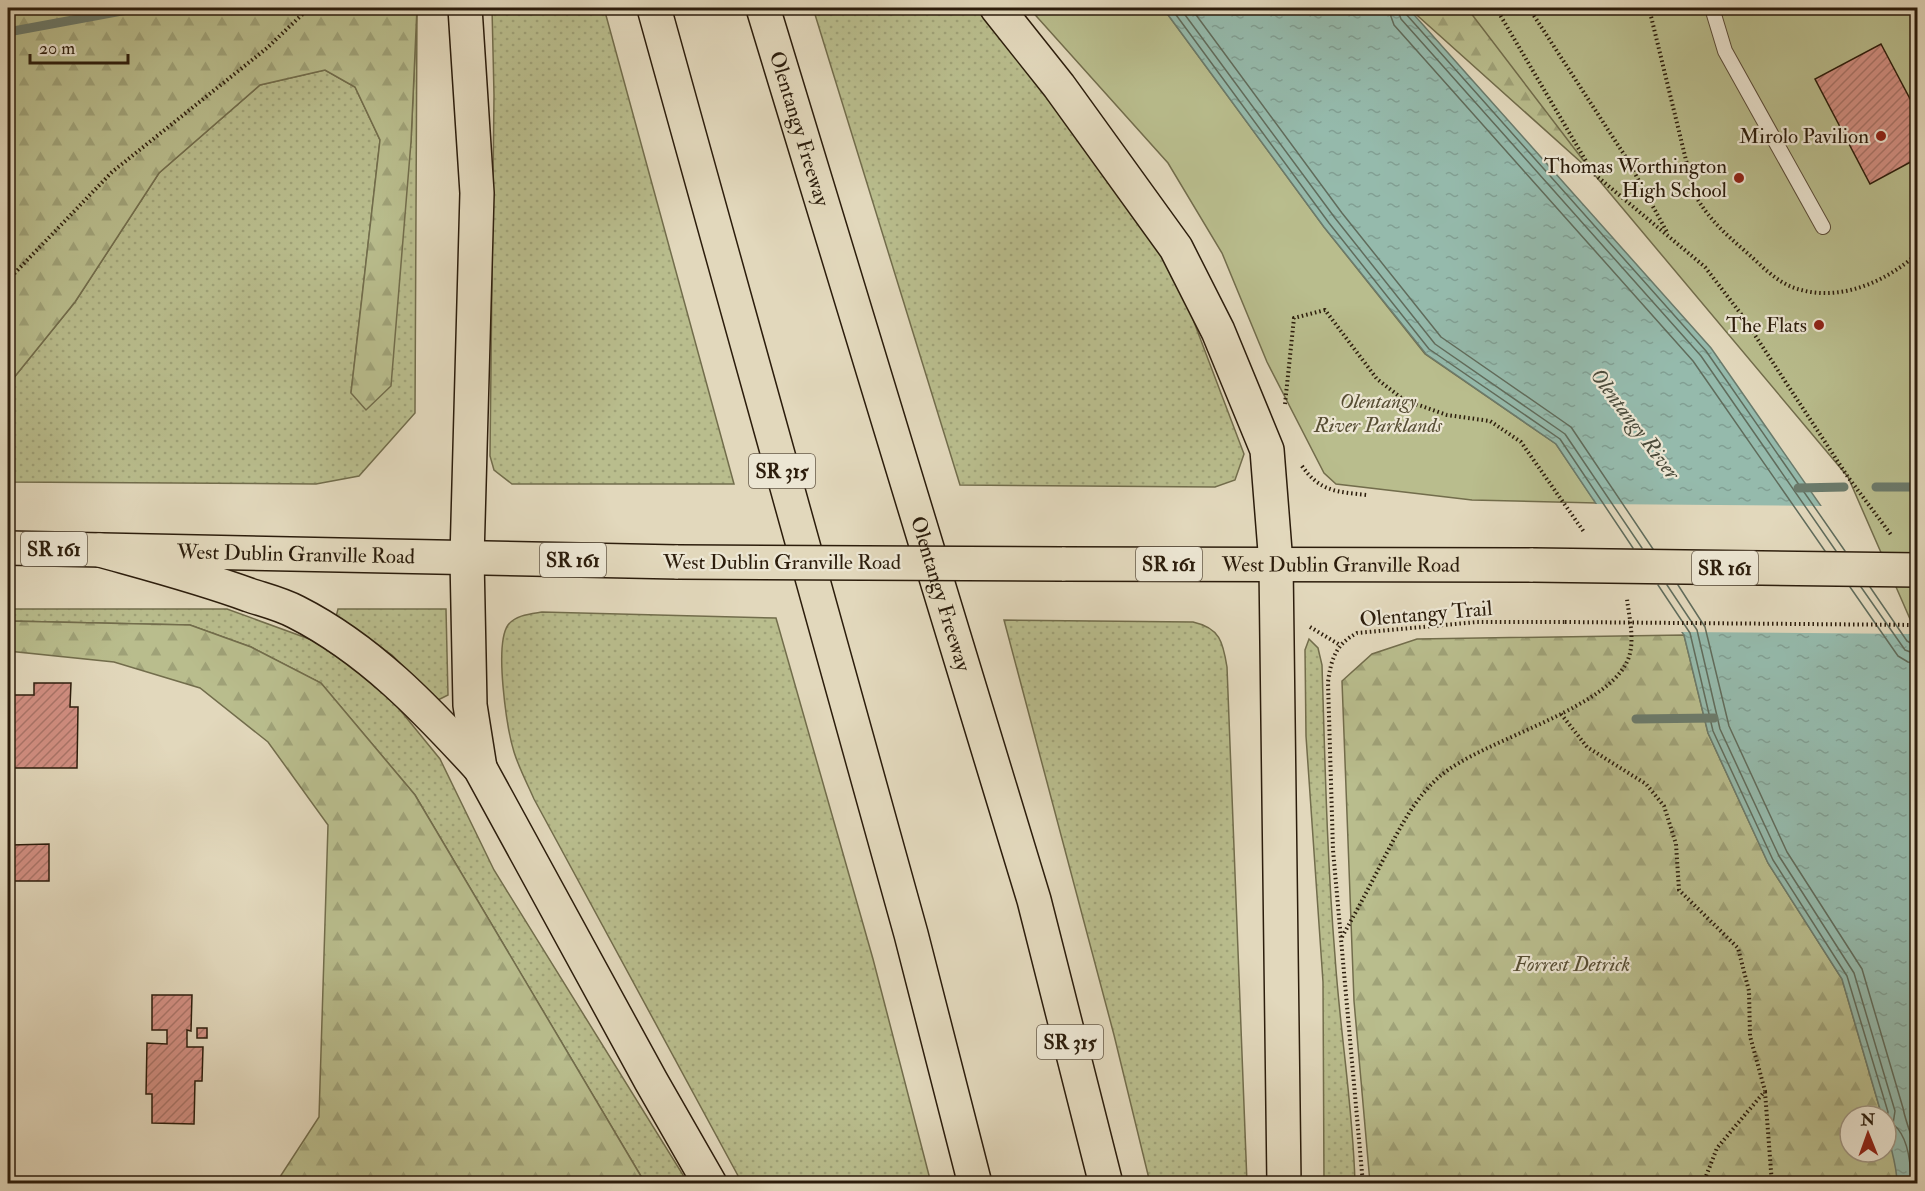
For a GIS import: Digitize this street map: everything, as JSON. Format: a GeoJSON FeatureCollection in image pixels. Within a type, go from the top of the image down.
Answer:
{"type":"FeatureCollection","features":[{"type":"Feature","properties":{"kind":"main road"},"geometry":{"type":"LineString","coordinates":[[465,8],[477,193],[467,558],[470,705],[480,768]]}},
{"type":"Feature","properties":{"kind":"main road","name":"SR 315"},"geometry":{"type":"LineString","coordinates":[[654,8],[908,922],[975,1184]]}},
{"type":"Feature","properties":{"kind":"main road","name":"Olentangy Freeway"},"geometry":{"type":"LineString","coordinates":[[763,8],[1034,900],[1106,1184]]}},
{"type":"Feature","properties":{"kind":"main road"},"geometry":{"type":"LineString","coordinates":[[997,8],[1059,86],[1176,248],[1218,331],[1267,450],[1276,564],[1284,1184]]}},
{"type":"Feature","properties":{"kind":"main road","name":"West Dublin Granville Road"},"geometry":{"type":"LineString","coordinates":[[8,548],[678,562],[1533,565],[1917,570]]}},
{"type":"Feature","properties":{"kind":"main road"},"geometry":{"type":"LineString","coordinates":[[100,550],[209,580],[303,616],[376,663],[480,768],[710,1184]]}},
{"type":"Feature","properties":{"kind":"lane"},"geometry":{"type":"LineString","coordinates":[[1712,8],[1725,51],[1823,226]]}},
{"type":"Feature","properties":{"kind":"path"},"geometry":{"type":"LineString","coordinates":[[8,280],[112,172],[267,48],[309,8]]}},
{"type":"Feature","properties":{"kind":"path"},"geometry":{"type":"LineString","coordinates":[[1496,8],[1593,173],[1705,267],[1741,314],[1848,477],[1897,543]]}},
{"type":"Feature","properties":{"kind":"path"},"geometry":{"type":"LineString","coordinates":[[1529,8],[1627,159],[1670,237]]}},
{"type":"Feature","properties":{"kind":"path"},"geometry":{"type":"LineString","coordinates":[[1648,8],[1694,193],[1706,215],[1725,234],[1791,287],[1819,294],[1845,291],[1878,282],[1917,253]]}},
{"type":"Feature","properties":{"kind":"path","name":"Olentangy Trail"},"geometry":{"type":"LineString","coordinates":[[1363,1184],[1333,850],[1328,681],[1331,663],[1344,640],[1357,633],[1477,622],[1917,625]]}},
{"type":"Feature","properties":{"kind":"path"},"geometry":{"type":"LineString","coordinates":[[1561,714],[1587,747],[1646,784],[1664,806],[1676,844],[1679,890],[1738,948],[1749,991],[1750,1036],[1765,1091],[1772,1184]]}},
{"type":"Feature","properties":{"kind":"path"},"geometry":{"type":"LineString","coordinates":[[1703,1184],[1716,1148],[1765,1091]]}},
{"type":"Feature","properties":{"kind":"green space"},"geometry":{"type":"Polygon","coordinates":[[[8,8],[417,8],[411,142],[391,386],[366,410],[351,393],[380,140],[355,87],[325,70],[260,85],[159,173],[75,302],[8,385],[8,8]]]}},
{"type":"Feature","properties":{"kind":"green space"},"geometry":{"type":"Polygon","coordinates":[[[417,8],[415,413],[359,476],[316,484],[8,482],[8,385],[75,302],[159,173],[260,85],[325,70],[355,87],[380,140],[351,393],[411,142],[417,8]]]}},
{"type":"Feature","properties":{"kind":"green space"},"geometry":{"type":"Polygon","coordinates":[[[492,8],[604,8],[734,484],[512,484],[494,470],[490,456],[494,95],[492,8]]]}},
{"type":"Feature","properties":{"kind":"green space"},"geometry":{"type":"Polygon","coordinates":[[[813,8],[981,8],[1117,180],[1183,293],[1244,454],[1235,480],[1215,487],[960,485],[813,8]]]}},
{"type":"Feature","properties":{"kind":"green space","name":"Olentangy River Parklands"},"geometry":{"type":"Polygon","coordinates":[[[1029,8],[1163,8],[1324,227],[1425,354],[1556,444],[1596,503],[1472,500],[1336,484],[1324,473],[1267,362],[1222,253],[1168,163],[1029,8]]]}},
{"type":"Feature","properties":{"kind":"green space"},"geometry":{"type":"Polygon","coordinates":[[[1409,8],[1496,8],[1593,173],[1409,8]]]}},
{"type":"Feature","properties":{"kind":"green space","name":"The Flats"},"geometry":{"type":"Polygon","coordinates":[[[1467,8],[1917,8],[1917,635],[1848,477],[1593,173],[1467,8]]]}},
{"type":"Feature","properties":{"kind":"green space"},"geometry":{"type":"Polygon","coordinates":[[[8,609],[227,609],[312,640],[354,668],[396,705],[440,759],[494,870],[688,1183],[645,1183],[415,795],[321,683],[251,647],[190,625],[8,621],[8,609]]]}},
{"type":"Feature","properties":{"kind":"green space"},"geometry":{"type":"Polygon","coordinates":[[[338,609],[446,609],[448,695],[436,701],[392,655],[336,617],[338,609]]]}},
{"type":"Feature","properties":{"kind":"green space"},"geometry":{"type":"Polygon","coordinates":[[[542,612],[776,618],[873,959],[931,1183],[742,1183],[534,799],[516,758],[508,725],[503,687],[504,635],[508,625],[515,619],[542,612]]]}},
{"type":"Feature","properties":{"kind":"green space"},"geometry":{"type":"Polygon","coordinates":[[[1004,620],[1193,622],[1215,632],[1222,643],[1227,667],[1247,1183],[1150,1183],[1114,1035],[1004,620]]]}},
{"type":"Feature","properties":{"kind":"green space"},"geometry":{"type":"Polygon","coordinates":[[[8,621],[190,625],[251,647],[321,683],[415,795],[645,1183],[276,1183],[319,1117],[328,825],[268,742],[200,688],[114,662],[8,651],[8,621]]]}},
{"type":"Feature","properties":{"kind":"green space","name":"Forrest Detrick"},"geometry":{"type":"Polygon","coordinates":[[[1684,635],[1708,733],[1768,863],[1842,979],[1878,1104],[1838,1104],[1838,1164],[1897,1164],[1897,1183],[1370,1183],[1354,1001],[1342,681],[1372,654],[1417,639],[1684,635]]]}},
{"type":"Feature","properties":{"kind":"green space"},"geometry":{"type":"Polygon","coordinates":[[[1309,639],[1318,648],[1322,665],[1332,920],[1352,1126],[1355,1183],[1324,1183],[1323,982],[1306,736],[1305,650],[1309,639]]]}},
{"type":"Feature","properties":{"kind":"water","name":"Olentangy River"},"geometry":{"type":"Polygon","coordinates":[[[1163,8],[1408,8],[1711,348],[1917,644],[1917,1183],[1897,1183],[1895,1164],[1898,1164],[1898,1104],[1878,1104],[1842,979],[1768,863],[1708,733],[1684,635],[1556,444],[1426,354],[1324,227],[1163,8]]]}},
{"type":"Feature","properties":{"kind":"pier"},"geometry":{"type":"Polygon","coordinates":[[[1593,504],[1825,506],[1913,634],[1678,632],[1593,504]]]}},
{"type":"Feature","properties":{"kind":"building","name":"Mirolo Pavilion"},"geometry":{"type":"Polygon","coordinates":[[[1881,44],[1918,114],[1918,158],[1870,184],[1815,79],[1881,44]]]}},
{"type":"Feature","properties":{"kind":"building"},"geometry":{"type":"Polygon","coordinates":[[[34,683],[71,683],[70,707],[78,707],[77,768],[13,768],[13,744],[9,744],[12,695],[34,695],[34,683]]]}},
{"type":"Feature","properties":{"kind":"building"},"geometry":{"type":"Polygon","coordinates":[[[49,844],[49,881],[11,881],[11,845],[49,844]]]}},
{"type":"Feature","properties":{"kind":"building"},"geometry":{"type":"Polygon","coordinates":[[[152,995],[192,995],[191,1031],[187,1030],[187,1047],[203,1047],[202,1081],[195,1081],[194,1124],[152,1123],[152,1094],[146,1094],[147,1043],[167,1044],[167,1030],[152,1030],[152,995]]]}},
{"type":"Feature","properties":{"kind":"building"},"geometry":{"type":"Polygon","coordinates":[[[197,1028],[207,1028],[207,1038],[197,1038],[197,1028]]]}},
{"type":"Feature","properties":{"kind":"waterway"},"geometry":{"type":"LineString","coordinates":[[8,32],[138,8]]}},
{"type":"Feature","properties":{"kind":"waterway"},"geometry":{"type":"LineString","coordinates":[[1798,488],[1844,487]]}},
{"type":"Feature","properties":{"kind":"waterway"},"geometry":{"type":"LineString","coordinates":[[1876,487],[1918,487]]}},
{"type":"Feature","properties":{"kind":"waterway"},"geometry":{"type":"LineString","coordinates":[[1636,719],[1714,718]]}},
{"type":"Feature","properties":{"kind":"place","name":"Mirolo Pavilion"},"geometry":{"type":"Point","coordinates":[1881,136]}},
{"type":"Feature","properties":{"kind":"place","name":"Thomas Worthington High School"},"geometry":{"type":"Point","coordinates":[1739,178]}},
{"type":"Feature","properties":{"kind":"place","name":"The Flats"},"geometry":{"type":"Point","coordinates":[1819,325]}}]}
